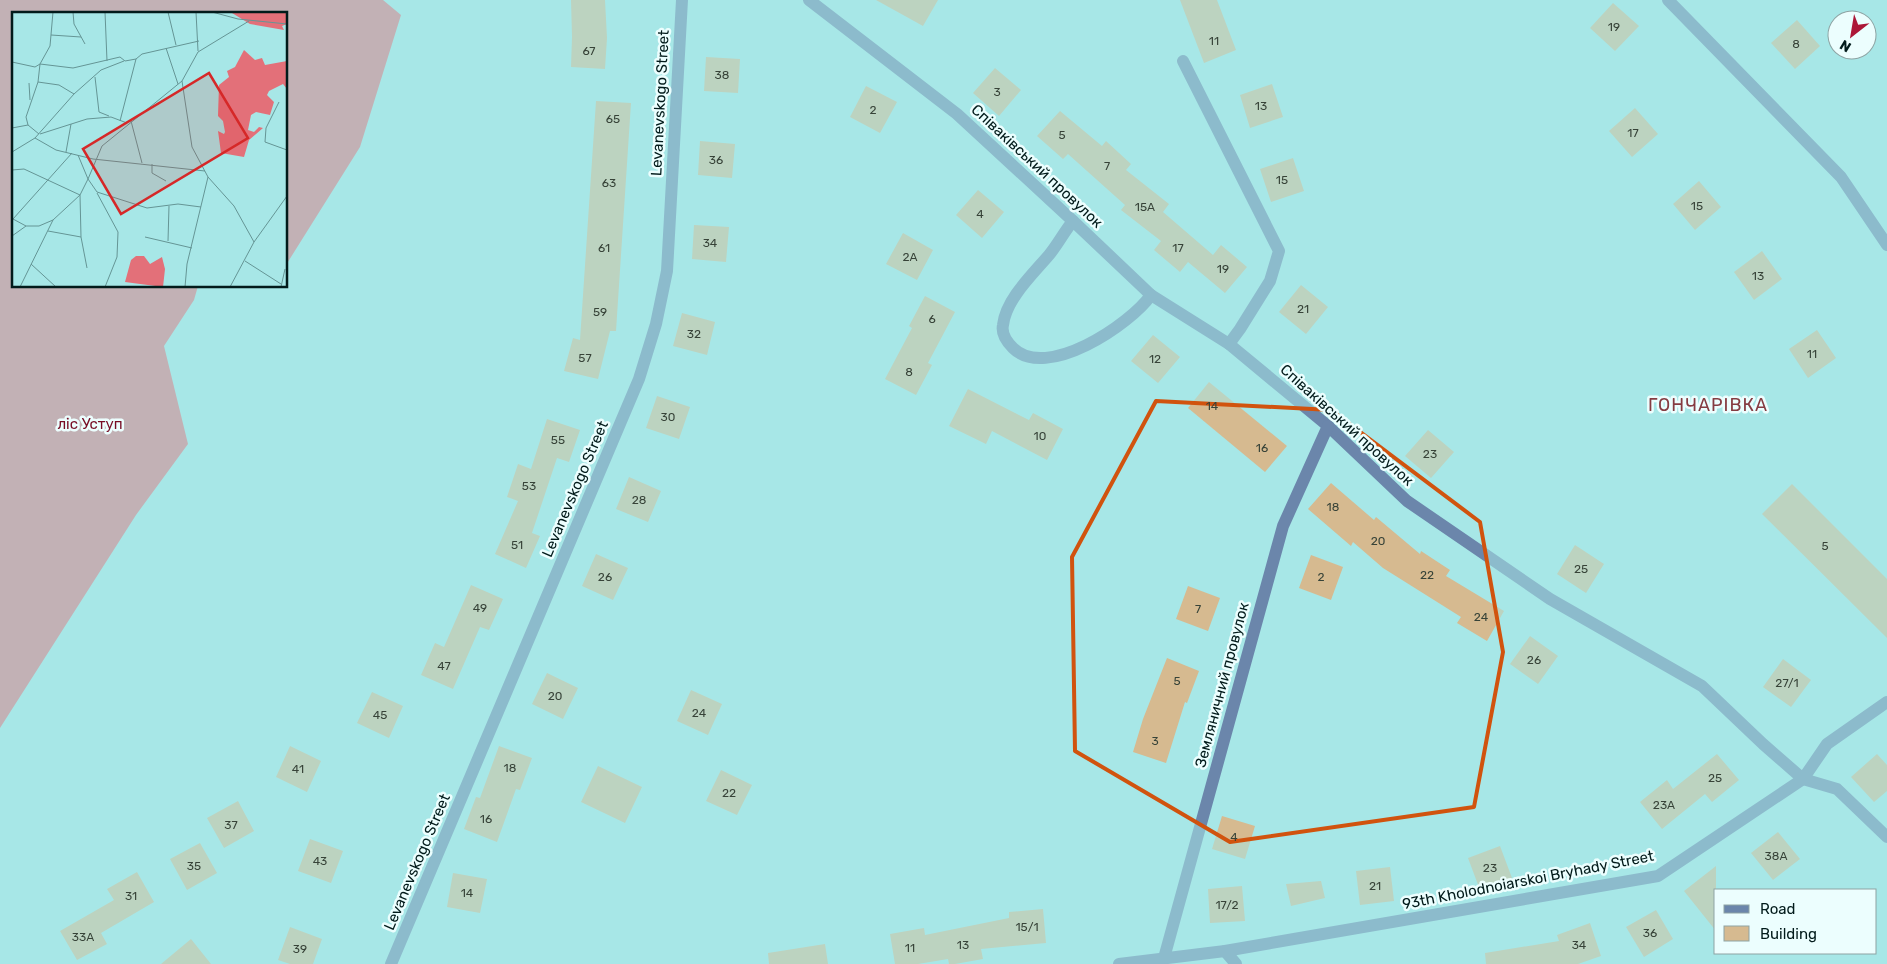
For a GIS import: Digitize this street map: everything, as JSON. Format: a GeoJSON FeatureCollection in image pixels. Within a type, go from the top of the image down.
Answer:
{"type":"FeatureCollection","features":[{"type":"Feature","properties":{"kind":"street","name":"Levanevskogo Street"},"geometry":{"type":"LineString","coordinates":[[391,964],[639,379],[656,324],[667,271],[682,0]]}},
{"type":"Feature","properties":{"kind":"street","name":"Співаківський провулок"},"geometry":{"type":"LineString","coordinates":[[810,0],[957,114],[1151,295],[1229,344],[1328,426],[1407,500],[1550,599],[1702,686],[1803,779],[1837,789],[1887,837]]}},
{"type":"Feature","properties":{"kind":"street"},"geometry":{"type":"LineString","coordinates":[[1668,0],[1841,177],[1887,246]]}},
{"type":"Feature","properties":{"kind":"street"},"geometry":{"type":"LineString","coordinates":[[1183,61],[1279,251],[1270,281],[1229,344]]}},
{"type":"Feature","properties":{"kind":"street"},"geometry":{"type":"LineString","coordinates":[[1073,221],[1050,254],[1029,277],[1009,307],[1002,325],[1005,340],[1020,355],[1037,358],[1057,356],[1079,349],[1119,325],[1143,306],[1151,295]]}},
{"type":"Feature","properties":{"kind":"street","name":"Земляничний провулок"},"geometry":{"type":"LineString","coordinates":[[1164,958],[1283,526],[1328,426]]}},
{"type":"Feature","properties":{"kind":"street","name":"93th Kholodnoiarskoi Bryhady Street"},"geometry":{"type":"LineString","coordinates":[[1119,964],[1225,951],[1658,876],[1803,779],[1827,744],[1887,702]]}},
{"type":"Feature","properties":{"kind":"street"},"geometry":{"type":"LineString","coordinates":[[1225,951],[1236,964]]}},
{"type":"Feature","properties":{"kind":"highlighted area"},"geometry":{"type":"Polygon","coordinates":[[[1156,401],[1331,410],[1480,522],[1503,652],[1474,807],[1230,842],[1075,751],[1072,557],[1156,401]]]}},
{"type":"Feature","properties":{"kind":"green space","name":"ліс Уступ"},"geometry":{"type":"Polygon","coordinates":[[[0,0],[383,0],[401,15],[360,147],[288,262],[288,12],[12,12],[12,288],[197,288],[194,300],[164,346],[188,444],[136,515],[0,728],[0,0]]]}},
{"type":"Feature","properties":{"kind":"building"},"geometry":{"type":"Polygon","coordinates":[[[571,0],[605,0],[607,38],[605,69],[571,67],[571,0]]]}},
{"type":"Feature","properties":{"kind":"building"},"geometry":{"type":"Polygon","coordinates":[[[876,0],[938,0],[923,26],[876,0]]]}},
{"type":"Feature","properties":{"kind":"building"},"geometry":{"type":"Polygon","coordinates":[[[1180,0],[1217,0],[1236,50],[1204,63],[1180,0]]]}},
{"type":"Feature","properties":{"kind":"building"},"geometry":{"type":"Polygon","coordinates":[[[1613,3],[1639,26],[1615,51],[1590,28],[1613,3]]]}},
{"type":"Feature","properties":{"kind":"building"},"geometry":{"type":"Polygon","coordinates":[[[1797,20],[1820,46],[1795,69],[1771,43],[1797,20]]]}},
{"type":"Feature","properties":{"kind":"building"},"geometry":{"type":"Polygon","coordinates":[[[706,57],[740,59],[738,93],[704,91],[706,57]]]}},
{"type":"Feature","properties":{"kind":"building"},"geometry":{"type":"Polygon","coordinates":[[[995,68],[1021,90],[999,116],[973,93],[995,68]]]}},
{"type":"Feature","properties":{"kind":"building"},"geometry":{"type":"Polygon","coordinates":[[[1272,84],[1283,117],[1250,128],[1240,95],[1272,84]]]}},
{"type":"Feature","properties":{"kind":"building"},"geometry":{"type":"Polygon","coordinates":[[[866,86],[897,102],[880,133],[850,117],[866,86]]]}},
{"type":"Feature","properties":{"kind":"building"},"geometry":{"type":"Polygon","coordinates":[[[596,101],[631,103],[616,331],[610,331],[598,379],[564,371],[573,338],[580,340],[596,101]]]}},
{"type":"Feature","properties":{"kind":"building"},"geometry":{"type":"Polygon","coordinates":[[[1635,108],[1658,134],[1632,157],[1609,131],[1635,108]]]}},
{"type":"Feature","properties":{"kind":"building"},"geometry":{"type":"Polygon","coordinates":[[[1060,111],[1102,146],[1106,141],[1131,164],[1126,170],[1169,204],[1163,212],[1213,255],[1221,245],[1247,267],[1225,293],[1188,262],[1180,272],[1154,250],[1161,241],[1121,210],[1125,205],[1068,154],[1063,159],[1037,136],[1060,111]]]}},
{"type":"Feature","properties":{"kind":"building"},"geometry":{"type":"Polygon","coordinates":[[[700,141],[735,144],[732,178],[698,175],[700,141]]]}},
{"type":"Feature","properties":{"kind":"building"},"geometry":{"type":"Polygon","coordinates":[[[1293,158],[1304,191],[1271,202],[1260,169],[1293,158]]]}},
{"type":"Feature","properties":{"kind":"building"},"geometry":{"type":"Polygon","coordinates":[[[1699,181],[1721,207],[1695,230],[1673,204],[1699,181]]]}},
{"type":"Feature","properties":{"kind":"building"},"geometry":{"type":"Polygon","coordinates":[[[978,190],[1004,212],[982,238],[956,215],[978,190]]]}},
{"type":"Feature","properties":{"kind":"building"},"geometry":{"type":"Polygon","coordinates":[[[694,225],[729,227],[726,262],[692,259],[694,225]]]}},
{"type":"Feature","properties":{"kind":"building"},"geometry":{"type":"Polygon","coordinates":[[[903,233],[933,250],[917,280],[886,264],[903,233]]]}},
{"type":"Feature","properties":{"kind":"building"},"geometry":{"type":"Polygon","coordinates":[[[1762,251],[1782,279],[1754,300],[1734,272],[1762,251]]]}},
{"type":"Feature","properties":{"kind":"building"},"geometry":{"type":"Polygon","coordinates":[[[1301,285],[1328,307],[1306,334],[1279,312],[1301,285]]]}},
{"type":"Feature","properties":{"kind":"building"},"geometry":{"type":"Polygon","coordinates":[[[925,296],[955,312],[928,363],[932,365],[916,395],[885,379],[912,328],[909,326],[925,296]]]}},
{"type":"Feature","properties":{"kind":"building"},"geometry":{"type":"Polygon","coordinates":[[[682,313],[715,322],[707,355],[673,346],[682,313]]]}},
{"type":"Feature","properties":{"kind":"building"},"geometry":{"type":"Polygon","coordinates":[[[1817,330],[1836,358],[1808,378],[1789,349],[1817,330]]]}},
{"type":"Feature","properties":{"kind":"building"},"geometry":{"type":"Polygon","coordinates":[[[1153,335],[1180,357],[1158,383],[1131,361],[1153,335]]]}},
{"type":"Feature","properties":{"kind":"building"},"geometry":{"type":"Polygon","coordinates":[[[1209,382],[1287,446],[1265,472],[1188,408],[1209,382]]]}},
{"type":"Feature","properties":{"kind":"building"},"geometry":{"type":"Polygon","coordinates":[[[968,389],[1029,420],[1033,413],[1063,429],[1047,460],[992,431],[986,444],[949,426],[968,389]]]}},
{"type":"Feature","properties":{"kind":"building"},"geometry":{"type":"Polygon","coordinates":[[[657,396],[690,407],[679,439],[646,428],[657,396]]]}},
{"type":"Feature","properties":{"kind":"building"},"geometry":{"type":"Polygon","coordinates":[[[547,419],[580,430],[569,462],[557,458],[532,533],[540,536],[526,568],[495,554],[518,501],[507,497],[518,464],[531,469],[547,419]]]}},
{"type":"Feature","properties":{"kind":"building"},"geometry":{"type":"Polygon","coordinates":[[[1428,430],[1454,452],[1431,478],[1405,456],[1428,430]]]}},
{"type":"Feature","properties":{"kind":"building"},"geometry":{"type":"Polygon","coordinates":[[[629,477],[661,491],[648,522],[616,509],[629,477]]]}},
{"type":"Feature","properties":{"kind":"building"},"geometry":{"type":"Polygon","coordinates":[[[1331,483],[1374,520],[1376,517],[1420,554],[1421,551],[1450,570],[1446,576],[1504,611],[1487,641],[1457,623],[1461,617],[1383,568],[1353,542],[1351,546],[1308,509],[1331,483]]]}},
{"type":"Feature","properties":{"kind":"building"},"geometry":{"type":"Polygon","coordinates":[[[1792,484],[1887,579],[1887,638],[1762,514],[1792,484]]]}},
{"type":"Feature","properties":{"kind":"building"},"geometry":{"type":"Polygon","coordinates":[[[1575,545],[1604,564],[1586,593],[1557,574],[1575,545]]]}},
{"type":"Feature","properties":{"kind":"building"},"geometry":{"type":"Polygon","coordinates":[[[596,554],[628,568],[613,600],[582,586],[596,554]]]}},
{"type":"Feature","properties":{"kind":"building"},"geometry":{"type":"Polygon","coordinates":[[[1311,555],[1343,567],[1331,600],[1299,588],[1311,555]]]}},
{"type":"Feature","properties":{"kind":"building"},"geometry":{"type":"Polygon","coordinates":[[[471,585],[503,599],[489,630],[480,627],[453,689],[421,675],[435,643],[444,647],[471,585]]]}},
{"type":"Feature","properties":{"kind":"building"},"geometry":{"type":"Polygon","coordinates":[[[1188,586],[1220,598],[1208,631],[1176,619],[1188,586]]]}},
{"type":"Feature","properties":{"kind":"building"},"geometry":{"type":"Polygon","coordinates":[[[1530,636],[1558,656],[1538,684],[1510,664],[1530,636]]]}},
{"type":"Feature","properties":{"kind":"building"},"geometry":{"type":"Polygon","coordinates":[[[1167,658],[1199,671],[1187,703],[1185,702],[1166,763],[1133,752],[1143,719],[1167,658]]]}},
{"type":"Feature","properties":{"kind":"building"},"geometry":{"type":"Polygon","coordinates":[[[1783,659],[1811,680],[1791,707],[1763,687],[1783,659]]]}},
{"type":"Feature","properties":{"kind":"building"},"geometry":{"type":"Polygon","coordinates":[[[547,673],[578,688],[563,719],[532,704],[547,673]]]}},
{"type":"Feature","properties":{"kind":"building"},"geometry":{"type":"Polygon","coordinates":[[[691,690],[722,704],[708,735],[677,721],[691,690]]]}},
{"type":"Feature","properties":{"kind":"building"},"geometry":{"type":"Polygon","coordinates":[[[372,692],[403,706],[389,738],[357,723],[372,692]]]}},
{"type":"Feature","properties":{"kind":"building"},"geometry":{"type":"Polygon","coordinates":[[[290,746],[321,761],[307,792],[276,777],[290,746]]]}},
{"type":"Feature","properties":{"kind":"building"},"geometry":{"type":"Polygon","coordinates":[[[499,746],[532,758],[520,790],[516,789],[497,842],[464,829],[476,797],[480,798],[499,746]]]}},
{"type":"Feature","properties":{"kind":"building"},"geometry":{"type":"Polygon","coordinates":[[[1717,754],[1739,780],[1712,802],[1705,794],[1662,829],[1640,802],[1667,780],[1673,789],[1717,754]]]}},
{"type":"Feature","properties":{"kind":"building"},"geometry":{"type":"Polygon","coordinates":[[[1877,754],[1887,765],[1887,791],[1874,802],[1851,777],[1877,754]]]}},
{"type":"Feature","properties":{"kind":"building"},"geometry":{"type":"Polygon","coordinates":[[[598,766],[642,787],[625,823],[581,802],[598,766]]]}},
{"type":"Feature","properties":{"kind":"building"},"geometry":{"type":"Polygon","coordinates":[[[721,770],[752,785],[737,815],[706,801],[721,770]]]}},
{"type":"Feature","properties":{"kind":"building"},"geometry":{"type":"Polygon","coordinates":[[[238,801],[254,831],[224,848],[207,818],[238,801]]]}},
{"type":"Feature","properties":{"kind":"building"},"geometry":{"type":"Polygon","coordinates":[[[1222,816],[1255,826],[1245,859],[1212,849],[1222,816]]]}},
{"type":"Feature","properties":{"kind":"building"},"geometry":{"type":"Polygon","coordinates":[[[1778,832],[1800,859],[1773,880],[1751,853],[1778,832]]]}},
{"type":"Feature","properties":{"kind":"building"},"geometry":{"type":"Polygon","coordinates":[[[310,839],[343,851],[331,883],[298,871],[310,839]]]}},
{"type":"Feature","properties":{"kind":"building"},"geometry":{"type":"Polygon","coordinates":[[[200,843],[217,873],[187,890],[170,859],[200,843]]]}},
{"type":"Feature","properties":{"kind":"building"},"geometry":{"type":"Polygon","coordinates":[[[1500,846],[1512,878],[1480,890],[1468,858],[1500,846]]]}},
{"type":"Feature","properties":{"kind":"building"},"geometry":{"type":"Polygon","coordinates":[[[1716,866],[1714,928],[1684,891],[1716,866]]]}},
{"type":"Feature","properties":{"kind":"building"},"geometry":{"type":"Polygon","coordinates":[[[1390,867],[1394,901],[1360,905],[1356,871],[1390,867]]]}},
{"type":"Feature","properties":{"kind":"building"},"geometry":{"type":"Polygon","coordinates":[[[137,872],[154,902],[101,933],[107,944],[77,960],[60,931],[114,900],[107,889],[137,872]]]}},
{"type":"Feature","properties":{"kind":"building"},"geometry":{"type":"Polygon","coordinates":[[[453,873],[487,879],[480,913],[447,907],[453,873]]]}},
{"type":"Feature","properties":{"kind":"building"},"geometry":{"type":"Polygon","coordinates":[[[1321,881],[1325,898],[1291,906],[1286,884],[1321,881]]]}},
{"type":"Feature","properties":{"kind":"building"},"geometry":{"type":"Polygon","coordinates":[[[1242,886],[1245,921],[1210,923],[1208,889],[1242,886]]]}},
{"type":"Feature","properties":{"kind":"building"},"geometry":{"type":"Polygon","coordinates":[[[1043,909],[1046,943],[981,949],[983,959],[955,964],[949,964],[948,959],[918,964],[895,964],[890,934],[924,928],[925,935],[1009,918],[1009,912],[1043,909]]]}},
{"type":"Feature","properties":{"kind":"building"},"geometry":{"type":"Polygon","coordinates":[[[1656,910],[1673,939],[1644,957],[1626,927],[1656,910]]]}},
{"type":"Feature","properties":{"kind":"building"},"geometry":{"type":"Polygon","coordinates":[[[1590,923],[1601,956],[1578,964],[1486,964],[1485,953],[1559,941],[1557,935],[1590,923]]]}},
{"type":"Feature","properties":{"kind":"building"},"geometry":{"type":"Polygon","coordinates":[[[290,927],[322,939],[313,964],[290,964],[278,960],[290,927]]]}},
{"type":"Feature","properties":{"kind":"building"},"geometry":{"type":"Polygon","coordinates":[[[191,939],[211,964],[161,964],[191,939]]]}},
{"type":"Feature","properties":{"kind":"building"},"geometry":{"type":"Polygon","coordinates":[[[825,944],[828,964],[769,964],[768,953],[825,944]]]}},
{"type":"Feature","properties":{"kind":"district","name":"ГОНЧАРІВКА"},"geometry":{"type":"Point","coordinates":[1708,405]}}]}
